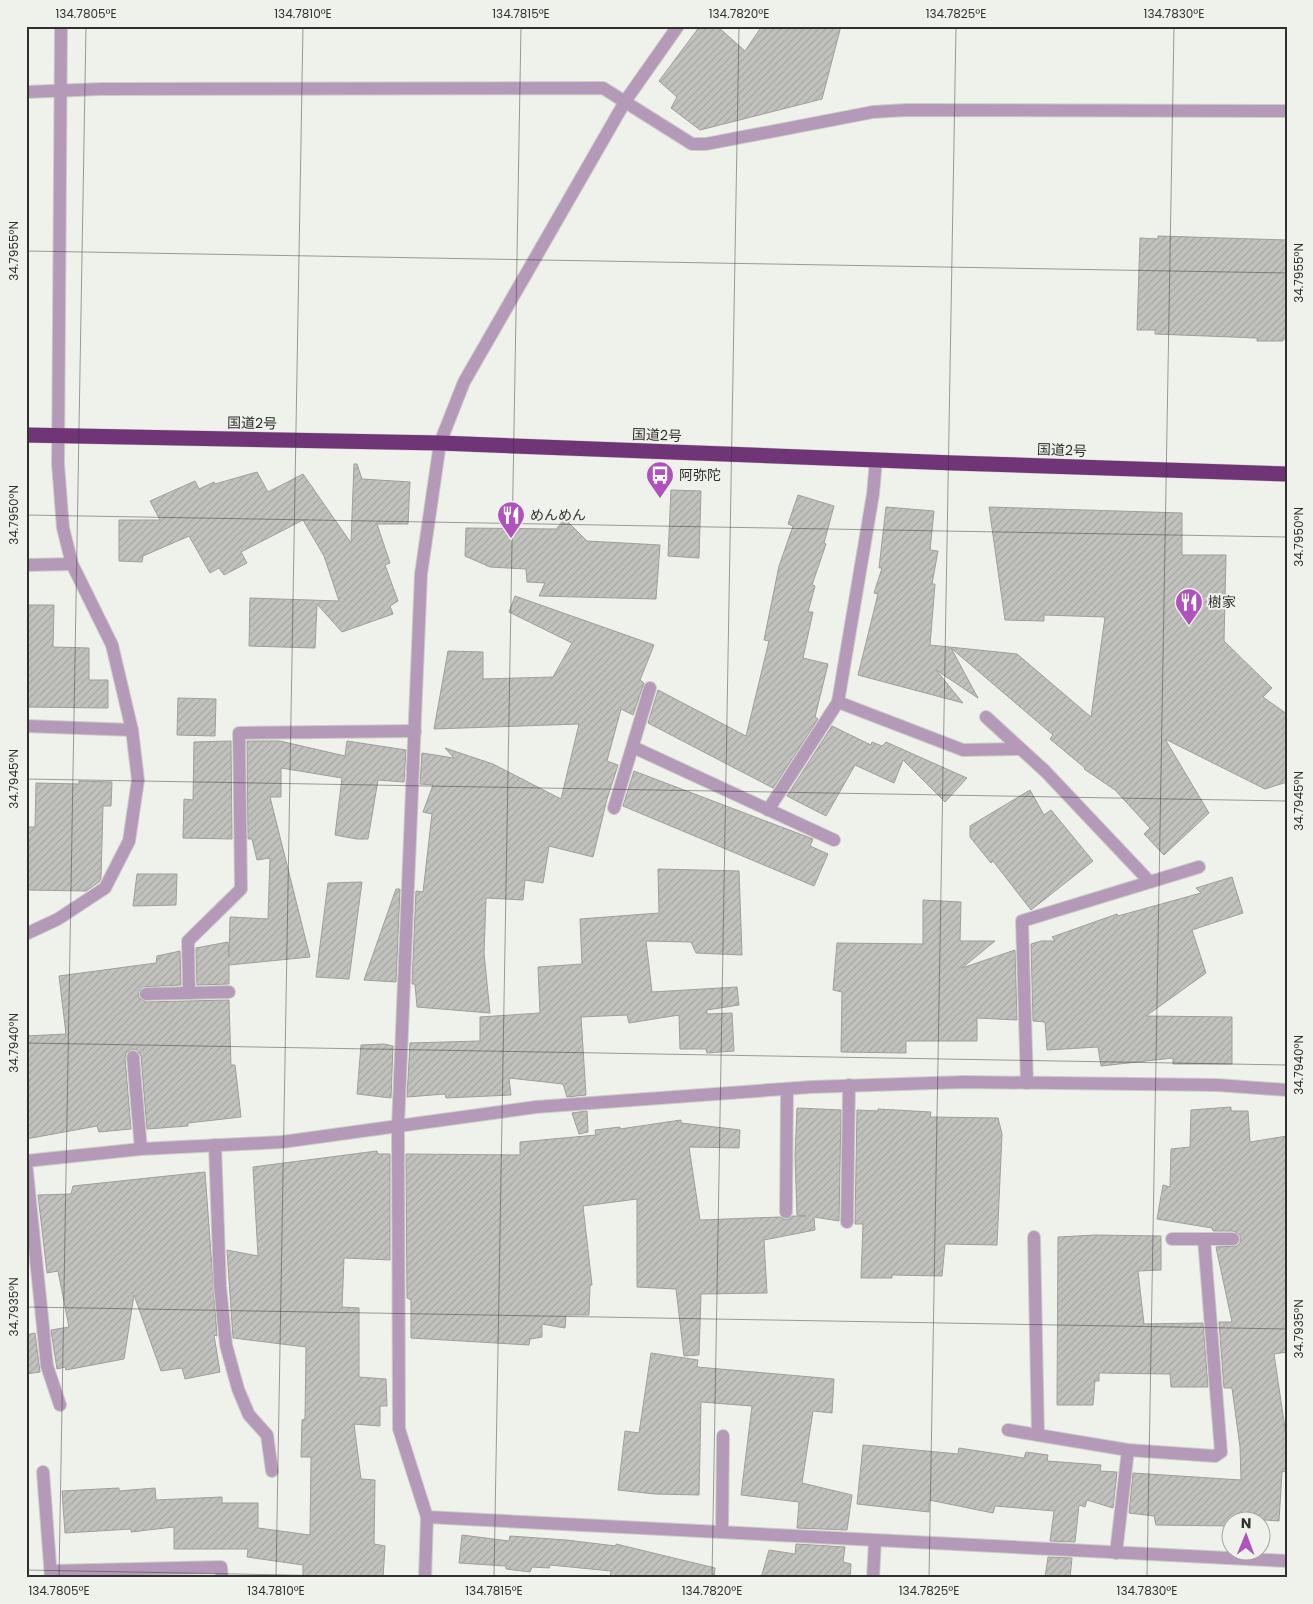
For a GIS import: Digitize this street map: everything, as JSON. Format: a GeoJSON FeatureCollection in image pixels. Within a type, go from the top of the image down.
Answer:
{"type":"FeatureCollection","features":[{"type":"Feature","properties":{"kind":"highway","name":"国道2号"},"geometry":{"type":"LineString","coordinates":[[26,435],[440,443],[1287,474]]}},
{"type":"Feature","properties":{"kind":"street"},"geometry":{"type":"LineString","coordinates":[[26,934],[58,919],[105,888],[129,841],[138,780],[132,730],[112,645],[72,564],[63,528],[58,464],[60,436],[61,26]]}},
{"type":"Feature","properties":{"kind":"street"},"geometry":{"type":"LineString","coordinates":[[425,1578],[427,1517],[399,1429],[398,1126],[421,574],[440,443],[464,382],[626,100],[678,26]]}},
{"type":"Feature","properties":{"kind":"street"},"geometry":{"type":"LineString","coordinates":[[26,92],[101,89],[603,88],[626,100],[692,144],[706,144],[873,112],[906,110],[1287,111]]}},
{"type":"Feature","properties":{"kind":"street"},"geometry":{"type":"LineString","coordinates":[[768,810],[838,702],[873,494],[876,460]]}},
{"type":"Feature","properties":{"kind":"street"},"geometry":{"type":"LineString","coordinates":[[26,565],[72,564]]}},
{"type":"Feature","properties":{"kind":"street"},"geometry":{"type":"LineString","coordinates":[[614,808],[650,688]]}},
{"type":"Feature","properties":{"kind":"street"},"geometry":{"type":"LineString","coordinates":[[838,702],[963,750],[1020,749]]}},
{"type":"Feature","properties":{"kind":"street"},"geometry":{"type":"LineString","coordinates":[[986,717],[1045,771],[1150,882]]}},
{"type":"Feature","properties":{"kind":"street"},"geometry":{"type":"LineString","coordinates":[[26,726],[132,730]]}},
{"type":"Feature","properties":{"kind":"street"},"geometry":{"type":"LineString","coordinates":[[189,993],[188,941],[241,888],[239,733],[415,731]]}},
{"type":"Feature","properties":{"kind":"street"},"geometry":{"type":"LineString","coordinates":[[633,747],[834,840]]}},
{"type":"Feature","properties":{"kind":"street"},"geometry":{"type":"LineString","coordinates":[[1027,1083],[1022,921],[1199,867]]}},
{"type":"Feature","properties":{"kind":"street"},"geometry":{"type":"LineString","coordinates":[[146,994],[229,992]]}},
{"type":"Feature","properties":{"kind":"street"},"geometry":{"type":"LineString","coordinates":[[133,1057],[141,1149]]}},
{"type":"Feature","properties":{"kind":"street"},"geometry":{"type":"LineString","coordinates":[[60,1405],[48,1366],[26,1162],[141,1149],[282,1142],[536,1107],[787,1089],[1027,1083],[1217,1085],[1287,1090]]}},
{"type":"Feature","properties":{"kind":"street"},"geometry":{"type":"LineString","coordinates":[[847,1222],[849,1086]]}},
{"type":"Feature","properties":{"kind":"street"},"geometry":{"type":"LineString","coordinates":[[786,1212],[787,1089]]}},
{"type":"Feature","properties":{"kind":"street"},"geometry":{"type":"LineString","coordinates":[[215,1145],[222,1318],[238,1389],[249,1416],[267,1435],[272,1471]]}},
{"type":"Feature","properties":{"kind":"street"},"geometry":{"type":"LineString","coordinates":[[1034,1237],[1038,1435]]}},
{"type":"Feature","properties":{"kind":"street"},"geometry":{"type":"LineString","coordinates":[[1172,1239],[1233,1239]]}},
{"type":"Feature","properties":{"kind":"street"},"geometry":{"type":"LineString","coordinates":[[1008,1430],[1128,1450],[1215,1456],[1221,1452],[1204,1239]]}},
{"type":"Feature","properties":{"kind":"street"},"geometry":{"type":"LineString","coordinates":[[722,1532],[723,1436]]}},
{"type":"Feature","properties":{"kind":"street"},"geometry":{"type":"LineString","coordinates":[[1116,1552],[1128,1450]]}},
{"type":"Feature","properties":{"kind":"street"},"geometry":{"type":"LineString","coordinates":[[43,1472],[51,1575],[221,1567],[222,1578]]}},
{"type":"Feature","properties":{"kind":"street"},"geometry":{"type":"LineString","coordinates":[[427,1517],[1287,1561]]}},
{"type":"Feature","properties":{"kind":"street"},"geometry":{"type":"LineString","coordinates":[[873,1578],[875,1540]]}},
{"type":"Feature","properties":{"kind":"building"},"geometry":{"type":"Polygon","coordinates":[[[700,26],[717,26],[745,51],[762,26],[841,26],[822,99],[700,130],[671,108],[677,97],[659,81],[700,26]]]}},
{"type":"Feature","properties":{"kind":"building"},"geometry":{"type":"Polygon","coordinates":[[[1158,236],[1287,240],[1287,339],[1283,339],[1283,341],[1257,341],[1257,338],[1155,334],[1155,330],[1137,330],[1140,238],[1158,239],[1158,236]]]}},
{"type":"Feature","properties":{"kind":"building"},"geometry":{"type":"Polygon","coordinates":[[[354,464],[357,464],[362,479],[410,482],[408,524],[377,524],[390,563],[385,565],[398,601],[390,606],[393,614],[342,632],[317,604],[315,648],[249,646],[250,598],[339,601],[324,556],[303,520],[241,552],[247,563],[224,575],[219,568],[210,573],[189,536],[143,556],[142,562],[119,561],[119,520],[160,520],[150,501],[195,481],[199,489],[214,482],[215,484],[257,472],[268,492],[303,474],[351,543],[354,464]]]}},
{"type":"Feature","properties":{"kind":"building"},"geometry":{"type":"Polygon","coordinates":[[[671,490],[701,491],[699,558],[668,556],[671,490]]]}},
{"type":"Feature","properties":{"kind":"building"},"geometry":{"type":"Polygon","coordinates":[[[798,495],[834,506],[824,543],[826,544],[812,585],[815,586],[808,612],[813,612],[803,658],[828,664],[815,717],[818,719],[773,788],[648,723],[658,690],[746,736],[769,641],[764,640],[779,566],[793,526],[788,524],[798,495]]]}},
{"type":"Feature","properties":{"kind":"building"},"geometry":{"type":"Polygon","coordinates":[[[886,507],[934,511],[930,550],[938,551],[932,584],[935,584],[930,645],[1017,654],[1091,717],[1105,617],[1044,615],[1044,621],[1005,620],[989,507],[1182,513],[1182,555],[1226,555],[1224,641],[1272,688],[1263,697],[1287,714],[1287,782],[1265,789],[1165,739],[1209,813],[1164,855],[1144,834],[1150,828],[1115,790],[1084,769],[1050,739],[1053,735],[951,648],[978,698],[936,670],[963,703],[858,675],[878,594],[874,593],[882,568],[879,568],[886,507]]]}},
{"type":"Feature","properties":{"kind":"building"},"geometry":{"type":"Polygon","coordinates":[[[565,519],[587,541],[660,545],[656,599],[539,596],[545,583],[527,582],[526,569],[490,567],[465,556],[466,528],[556,529],[565,519]]]}},
{"type":"Feature","properties":{"kind":"building"},"geometry":{"type":"Polygon","coordinates":[[[515,596],[654,645],[640,680],[644,683],[633,715],[621,709],[607,761],[618,765],[607,799],[593,857],[549,846],[543,883],[525,880],[523,900],[486,898],[484,953],[490,1013],[417,1007],[415,984],[412,984],[416,891],[423,892],[432,814],[423,812],[433,785],[420,784],[422,753],[454,758],[445,748],[493,764],[561,799],[579,724],[434,729],[448,651],[483,652],[483,679],[553,677],[572,643],[509,612],[515,596]]]}},
{"type":"Feature","properties":{"kind":"building"},"geometry":{"type":"Polygon","coordinates":[[[26,605],[54,605],[53,647],[89,648],[89,680],[108,680],[108,708],[26,707],[26,605]]]}},
{"type":"Feature","properties":{"kind":"building"},"geometry":{"type":"Polygon","coordinates":[[[178,698],[216,699],[215,736],[177,735],[178,698]]]}},
{"type":"Feature","properties":{"kind":"building"},"geometry":{"type":"Polygon","coordinates":[[[832,726],[871,745],[872,742],[882,746],[886,742],[967,778],[945,802],[903,760],[894,783],[855,765],[826,816],[787,796],[832,726]]]}},
{"type":"Feature","properties":{"kind":"building"},"geometry":{"type":"Polygon","coordinates":[[[231,741],[232,839],[183,838],[184,799],[193,800],[194,742],[231,741]]]}},
{"type":"Feature","properties":{"kind":"building"},"geometry":{"type":"Polygon","coordinates":[[[247,741],[280,741],[345,756],[347,741],[406,750],[404,782],[378,780],[368,839],[357,839],[335,835],[342,778],[281,768],[281,797],[270,797],[310,957],[229,965],[229,984],[197,985],[196,948],[228,942],[229,957],[230,917],[268,919],[270,858],[257,860],[252,839],[248,839],[247,741]]]}},
{"type":"Feature","properties":{"kind":"building"},"geometry":{"type":"Polygon","coordinates":[[[634,771],[813,839],[810,846],[828,854],[814,886],[623,806],[634,771]]]}},
{"type":"Feature","properties":{"kind":"building"},"geometry":{"type":"Polygon","coordinates":[[[79,781],[112,782],[111,806],[103,806],[101,878],[99,882],[86,891],[26,890],[26,827],[35,827],[36,783],[79,784],[79,781]]]}},
{"type":"Feature","properties":{"kind":"building"},"geometry":{"type":"Polygon","coordinates":[[[1030,790],[1044,815],[1051,810],[1093,861],[1031,910],[993,861],[991,863],[970,837],[970,826],[1030,790]]]}},
{"type":"Feature","properties":{"kind":"building"},"geometry":{"type":"Polygon","coordinates":[[[658,869],[739,871],[742,955],[696,953],[691,942],[646,941],[652,992],[737,987],[739,1005],[707,1010],[707,1014],[732,1013],[734,1051],[707,1053],[706,1049],[680,1049],[679,1015],[629,1023],[627,1015],[581,1017],[586,1095],[567,1097],[563,1084],[509,1078],[511,1095],[446,1098],[445,1094],[407,1097],[410,1043],[480,1041],[480,1017],[540,1013],[538,967],[582,964],[580,919],[659,913],[658,869]]]}},
{"type":"Feature","properties":{"kind":"building"},"geometry":{"type":"Polygon","coordinates":[[[137,874],[177,874],[176,905],[133,906],[137,874]]]}},
{"type":"Feature","properties":{"kind":"building"},"geometry":{"type":"Polygon","coordinates":[[[1232,877],[1243,913],[1192,930],[1206,973],[1146,1016],[1232,1017],[1232,1064],[1173,1064],[1173,1058],[1101,1066],[1098,1047],[1047,1050],[1045,1022],[1033,1021],[1031,944],[1041,941],[1055,941],[1052,937],[1117,914],[1118,916],[1201,893],[1196,888],[1232,877]]]}},
{"type":"Feature","properties":{"kind":"building"},"geometry":{"type":"Polygon","coordinates":[[[362,882],[349,979],[316,977],[328,883],[362,882]]]}},
{"type":"Feature","properties":{"kind":"building"},"geometry":{"type":"Polygon","coordinates":[[[396,889],[400,889],[396,982],[364,980],[396,889]]]}},
{"type":"Feature","properties":{"kind":"building"},"geometry":{"type":"Polygon","coordinates":[[[923,900],[961,902],[960,941],[995,941],[962,968],[1015,950],[1017,1020],[977,1018],[977,1041],[906,1041],[906,1053],[841,1052],[842,992],[833,990],[837,943],[923,944],[923,900]]]}},
{"type":"Feature","properties":{"kind":"building"},"geometry":{"type":"Polygon","coordinates":[[[180,951],[181,985],[142,987],[139,991],[139,998],[146,1002],[229,1000],[231,1065],[235,1065],[241,1117],[188,1123],[188,1126],[147,1129],[141,1056],[137,1050],[132,1049],[126,1053],[125,1058],[131,1129],[99,1132],[97,1126],[26,1139],[26,1036],[66,1034],[59,976],[156,963],[157,956],[180,951]]]}},
{"type":"Feature","properties":{"kind":"building"},"geometry":{"type":"Polygon","coordinates":[[[384,1044],[393,1046],[391,1098],[357,1094],[361,1045],[384,1044]]]}},
{"type":"Feature","properties":{"kind":"building"},"geometry":{"type":"Polygon","coordinates":[[[1231,1107],[1231,1111],[1248,1111],[1250,1142],[1287,1136],[1287,1352],[1274,1354],[1287,1442],[1287,1471],[1282,1472],[1279,1521],[1270,1520],[1270,1512],[1220,1512],[1220,1526],[1156,1525],[1154,1516],[1129,1513],[1133,1473],[1241,1480],[1240,1447],[1232,1388],[1224,1388],[1219,1322],[1232,1322],[1216,1247],[1237,1246],[1240,1243],[1240,1235],[1233,1231],[1213,1231],[1212,1228],[1157,1219],[1163,1185],[1170,1187],[1171,1149],[1190,1147],[1191,1110],[1231,1107]]]}},
{"type":"Feature","properties":{"kind":"building"},"geometry":{"type":"Polygon","coordinates":[[[797,1108],[841,1110],[839,1221],[814,1217],[815,1230],[764,1240],[767,1293],[701,1294],[699,1355],[684,1356],[676,1289],[637,1287],[637,1199],[583,1206],[592,1285],[590,1285],[589,1315],[566,1315],[565,1328],[542,1324],[542,1337],[530,1339],[529,1345],[411,1338],[411,1300],[407,1298],[406,1154],[520,1155],[520,1142],[596,1135],[595,1130],[620,1127],[620,1129],[681,1120],[681,1123],[740,1130],[739,1148],[689,1147],[700,1220],[780,1217],[786,1220],[793,1216],[806,1216],[797,1215],[795,1156],[797,1108]]]}},
{"type":"Feature","properties":{"kind":"building"},"geometry":{"type":"Polygon","coordinates":[[[878,1109],[931,1112],[930,1117],[998,1118],[1002,1134],[997,1245],[945,1244],[942,1276],[892,1275],[892,1278],[861,1278],[863,1224],[855,1224],[857,1110],[878,1111],[878,1109]]]}},
{"type":"Feature","properties":{"kind":"building"},"geometry":{"type":"Polygon","coordinates":[[[587,1111],[588,1132],[579,1134],[572,1113],[587,1111]]]}},
{"type":"Feature","properties":{"kind":"building"},"geometry":{"type":"Polygon","coordinates":[[[377,1151],[378,1154],[390,1154],[390,1260],[344,1258],[342,1307],[359,1308],[359,1377],[386,1379],[387,1406],[380,1406],[380,1426],[354,1424],[361,1479],[375,1480],[374,1544],[385,1546],[383,1578],[303,1578],[303,1565],[247,1557],[248,1549],[174,1549],[174,1527],[131,1532],[131,1529],[65,1533],[62,1491],[119,1488],[119,1491],[155,1488],[156,1500],[222,1497],[222,1503],[258,1503],[258,1528],[310,1535],[311,1457],[301,1457],[302,1420],[305,1419],[306,1347],[233,1338],[227,1250],[258,1256],[253,1167],[377,1151]]]}},
{"type":"Feature","properties":{"kind":"building"},"geometry":{"type":"Polygon","coordinates":[[[205,1172],[217,1336],[214,1335],[220,1372],[185,1379],[182,1368],[161,1371],[134,1295],[124,1359],[66,1370],[65,1367],[57,1369],[51,1330],[69,1327],[58,1271],[47,1273],[38,1195],[71,1194],[73,1186],[205,1172]]]}},
{"type":"Feature","properties":{"kind":"building"},"geometry":{"type":"Polygon","coordinates":[[[1096,1235],[1161,1236],[1161,1270],[1138,1271],[1144,1324],[1203,1323],[1208,1387],[1171,1387],[1170,1374],[1099,1373],[1099,1381],[1095,1381],[1093,1405],[1057,1405],[1058,1237],[1096,1235]]]}},
{"type":"Feature","properties":{"kind":"building"},"geometry":{"type":"Polygon","coordinates":[[[35,1333],[40,1372],[26,1374],[26,1335],[35,1333]]]}},
{"type":"Feature","properties":{"kind":"building"},"geometry":{"type":"Polygon","coordinates":[[[651,1353],[698,1360],[697,1367],[834,1379],[832,1413],[813,1411],[802,1483],[852,1495],[847,1530],[797,1528],[799,1502],[741,1495],[752,1406],[701,1402],[699,1495],[655,1494],[618,1490],[625,1431],[639,1433],[651,1353]]]}},
{"type":"Feature","properties":{"kind":"building"},"geometry":{"type":"Polygon","coordinates":[[[863,1445],[958,1454],[959,1448],[1024,1458],[1026,1452],[1048,1455],[1047,1461],[1101,1465],[1100,1471],[1117,1472],[1113,1508],[1087,1500],[1085,1507],[1079,1505],[1075,1542],[1050,1541],[1054,1511],[995,1506],[993,1513],[929,1500],[929,1512],[857,1504],[863,1445]]]}},
{"type":"Feature","properties":{"kind":"building"},"geometry":{"type":"Polygon","coordinates":[[[462,1535],[509,1541],[510,1536],[616,1546],[616,1544],[715,1568],[714,1578],[610,1578],[611,1571],[550,1565],[549,1568],[532,1567],[530,1572],[506,1569],[506,1566],[459,1563],[462,1535]]]}},
{"type":"Feature","properties":{"kind":"building"},"geometry":{"type":"Polygon","coordinates":[[[796,1544],[845,1547],[843,1562],[851,1564],[850,1578],[761,1578],[769,1550],[795,1554],[796,1544]]]}},
{"type":"Feature","properties":{"kind":"building"},"geometry":{"type":"Polygon","coordinates":[[[1048,1557],[1072,1558],[1070,1578],[1045,1578],[1048,1557]]]}},
{"type":"Feature","properties":{"kind":"place","name":"阿弥陀"},"geometry":{"type":"Point","coordinates":[660,499]}},
{"type":"Feature","properties":{"kind":"place","name":"めんめん"},"geometry":{"type":"Point","coordinates":[511,539]}},
{"type":"Feature","properties":{"kind":"place","name":"樹家"},"geometry":{"type":"Point","coordinates":[1189,626]}}]}
